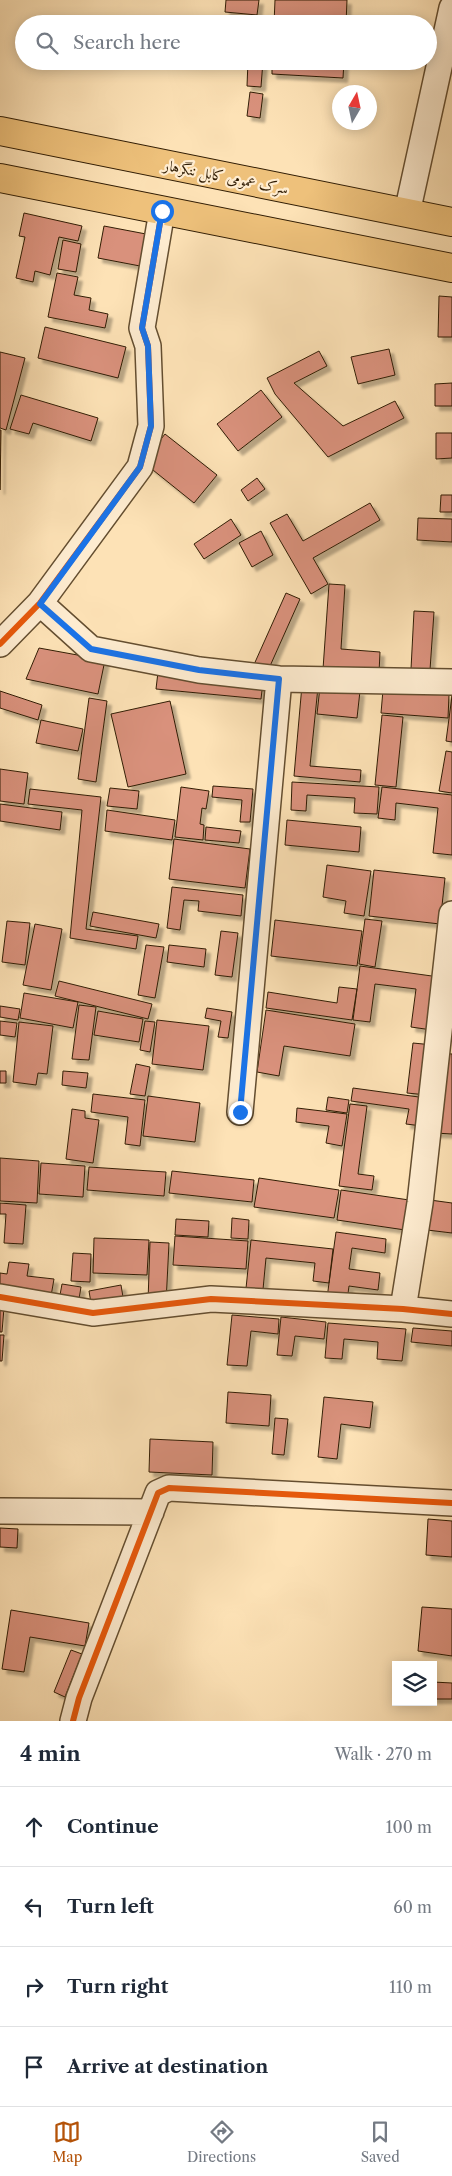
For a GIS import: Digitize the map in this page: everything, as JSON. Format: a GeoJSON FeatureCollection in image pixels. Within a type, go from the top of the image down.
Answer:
{"type":"FeatureCollection","features":[{"type":"Feature","properties":{"kind":"highway","name":"سرک عمومی کابل ننگرهار"},"geometry":{"type":"LineString","coordinates":[[0,131],[452,222]]}},
{"type":"Feature","properties":{"kind":"highway"},"geometry":{"type":"LineString","coordinates":[[0,178],[452,268]]}},
{"type":"Feature","properties":{"kind":"street"},"geometry":{"type":"LineString","coordinates":[[407,213],[452,8]]}},
{"type":"Feature","properties":{"kind":"street"},"geometry":{"type":"LineString","coordinates":[[0,644],[40,604],[140,467],[151,426],[148,346],[142,328],[162,211]]}},
{"type":"Feature","properties":{"kind":"street"},"geometry":{"type":"LineString","coordinates":[[40,604],[91,649],[199,670],[279,679],[452,682]]}},
{"type":"Feature","properties":{"kind":"street"},"geometry":{"type":"LineString","coordinates":[[240,1112],[279,679]]}},
{"type":"Feature","properties":{"kind":"street"},"geometry":{"type":"LineString","coordinates":[[403,1309],[420,1204],[452,914]]}},
{"type":"Feature","properties":{"kind":"street"},"geometry":{"type":"LineString","coordinates":[[0,1297],[93,1313],[211,1299],[403,1309],[452,1314]]}},
{"type":"Feature","properties":{"kind":"street"},"geometry":{"type":"LineString","coordinates":[[74,1721],[78,1698],[158,1493],[169,1488],[452,1503]]}},
{"type":"Feature","properties":{"kind":"street"},"geometry":{"type":"LineString","coordinates":[[0,1511],[151,1512]]}},
{"type":"Feature","properties":{"kind":"building"},"geometry":{"type":"Polygon","coordinates":[[[226,0],[259,0],[257,15],[225,12],[226,0]]]}},
{"type":"Feature","properties":{"kind":"building"},"geometry":{"type":"Polygon","coordinates":[[[275,0],[347,0],[346,15],[274,15],[275,0]]]}},
{"type":"Feature","properties":{"kind":"building"},"geometry":{"type":"Polygon","coordinates":[[[248,70],[262,70],[261,87],[247,86],[248,70]]]}},
{"type":"Feature","properties":{"kind":"building"},"geometry":{"type":"Polygon","coordinates":[[[272,70],[343,70],[343,78],[272,74],[272,70]]]}},
{"type":"Feature","properties":{"kind":"building"},"geometry":{"type":"Polygon","coordinates":[[[250,92],[263,94],[260,118],[247,116],[250,92]]]}},
{"type":"Feature","properties":{"kind":"building"},"geometry":{"type":"Polygon","coordinates":[[[24,213],[82,226],[78,241],[59,237],[50,275],[35,271],[33,282],[16,278],[25,237],[19,236],[24,213]]]}},
{"type":"Feature","properties":{"kind":"building"},"geometry":{"type":"Polygon","coordinates":[[[104,226],[146,234],[140,266],[98,258],[104,226]]]}},
{"type":"Feature","properties":{"kind":"building"},"geometry":{"type":"Polygon","coordinates":[[[63,240],[81,244],[76,272],[58,269],[63,240]]]}},
{"type":"Feature","properties":{"kind":"building"},"geometry":{"type":"Polygon","coordinates":[[[57,273],[78,277],[74,295],[91,298],[89,310],[108,314],[105,328],[48,317],[57,273]]]}},
{"type":"Feature","properties":{"kind":"building"},"geometry":{"type":"Polygon","coordinates":[[[439,296],[452,297],[452,337],[438,337],[439,296]]]}},
{"type":"Feature","properties":{"kind":"building"},"geometry":{"type":"Polygon","coordinates":[[[45,327],[126,347],[118,378],[38,358],[45,327]]]}},
{"type":"Feature","properties":{"kind":"building"},"geometry":{"type":"Polygon","coordinates":[[[389,349],[395,375],[358,384],[351,357],[389,349]]]}},
{"type":"Feature","properties":{"kind":"building"},"geometry":{"type":"Polygon","coordinates":[[[319,351],[327,366],[294,383],[343,426],[395,401],[404,418],[328,457],[275,394],[267,378],[319,351]]]}},
{"type":"Feature","properties":{"kind":"building"},"geometry":{"type":"Polygon","coordinates":[[[0,352],[25,358],[6,430],[0,428],[0,352]]]}},
{"type":"Feature","properties":{"kind":"building"},"geometry":{"type":"Polygon","coordinates":[[[452,383],[452,406],[435,406],[435,384],[452,383]]]}},
{"type":"Feature","properties":{"kind":"building"},"geometry":{"type":"Polygon","coordinates":[[[261,390],[282,417],[238,451],[217,424],[261,390]]]}},
{"type":"Feature","properties":{"kind":"building"},"geometry":{"type":"Polygon","coordinates":[[[21,395],[98,418],[91,441],[33,423],[29,434],[10,429],[21,395]]]}},
{"type":"Feature","properties":{"kind":"building"},"geometry":{"type":"Polygon","coordinates":[[[0,430],[1,430],[0,490],[0,430]]]}},
{"type":"Feature","properties":{"kind":"building"},"geometry":{"type":"Polygon","coordinates":[[[436,433],[452,433],[452,458],[436,459],[436,433]]]}},
{"type":"Feature","properties":{"kind":"building"},"geometry":{"type":"Polygon","coordinates":[[[165,434],[217,475],[194,503],[143,462],[165,434]]]}},
{"type":"Feature","properties":{"kind":"building"},"geometry":{"type":"Polygon","coordinates":[[[257,478],[265,489],[248,501],[241,490],[257,478]]]}},
{"type":"Feature","properties":{"kind":"building"},"geometry":{"type":"Polygon","coordinates":[[[441,495],[452,495],[452,512],[440,512],[441,495]]]}},
{"type":"Feature","properties":{"kind":"building"},"geometry":{"type":"Polygon","coordinates":[[[370,503],[380,520],[313,558],[328,584],[311,594],[270,523],[287,514],[303,541],[370,503]]]}},
{"type":"Feature","properties":{"kind":"building"},"geometry":{"type":"Polygon","coordinates":[[[418,518],[452,519],[452,542],[417,540],[418,518]]]}},
{"type":"Feature","properties":{"kind":"building"},"geometry":{"type":"Polygon","coordinates":[[[231,519],[241,535],[204,559],[194,544],[231,519]]]}},
{"type":"Feature","properties":{"kind":"building"},"geometry":{"type":"Polygon","coordinates":[[[261,531],[273,555],[252,567],[239,543],[261,531]]]}},
{"type":"Feature","properties":{"kind":"building"},"geometry":{"type":"Polygon","coordinates":[[[329,584],[345,585],[341,649],[380,652],[379,673],[323,669],[329,584]]]}},
{"type":"Feature","properties":{"kind":"building"},"geometry":{"type":"Polygon","coordinates":[[[286,593],[300,599],[266,675],[252,669],[286,593]]]}},
{"type":"Feature","properties":{"kind":"building"},"geometry":{"type":"Polygon","coordinates":[[[414,611],[434,612],[430,670],[411,669],[414,611]]]}},
{"type":"Feature","properties":{"kind":"building"},"geometry":{"type":"Polygon","coordinates":[[[39,648],[105,660],[98,694],[26,679],[39,648]]]}},
{"type":"Feature","properties":{"kind":"building"},"geometry":{"type":"Polygon","coordinates":[[[158,672],[263,682],[261,699],[156,689],[158,672]]]}},
{"type":"Feature","properties":{"kind":"building"},"geometry":{"type":"Polygon","coordinates":[[[302,685],[318,687],[310,766],[361,770],[360,782],[294,776],[302,685]]]}},
{"type":"Feature","properties":{"kind":"building"},"geometry":{"type":"Polygon","coordinates":[[[320,687],[360,691],[357,718],[317,714],[320,687]]]}},
{"type":"Feature","properties":{"kind":"building"},"geometry":{"type":"Polygon","coordinates":[[[383,690],[449,695],[448,718],[381,713],[383,690]]]}},
{"type":"Feature","properties":{"kind":"building"},"geometry":{"type":"Polygon","coordinates":[[[0,691],[42,705],[38,720],[0,708],[0,691]]]}},
{"type":"Feature","properties":{"kind":"building"},"geometry":{"type":"Polygon","coordinates":[[[452,696],[452,742],[446,741],[452,696]]]}},
{"type":"Feature","properties":{"kind":"building"},"geometry":{"type":"Polygon","coordinates":[[[89,698],[107,701],[96,782],[78,779],[89,698]]]}},
{"type":"Feature","properties":{"kind":"building"},"geometry":{"type":"Polygon","coordinates":[[[170,701],[186,774],[128,787],[111,714],[170,701]]]}},
{"type":"Feature","properties":{"kind":"building"},"geometry":{"type":"Polygon","coordinates":[[[382,715],[403,717],[396,787],[375,785],[382,715]]]}},
{"type":"Feature","properties":{"kind":"building"},"geometry":{"type":"Polygon","coordinates":[[[41,720],[83,729],[78,751],[36,743],[41,720]]]}},
{"type":"Feature","properties":{"kind":"building"},"geometry":{"type":"Polygon","coordinates":[[[446,751],[452,752],[452,793],[439,791],[446,751]]]}},
{"type":"Feature","properties":{"kind":"building"},"geometry":{"type":"Polygon","coordinates":[[[0,769],[28,773],[24,804],[0,801],[0,769]]]}},
{"type":"Feature","properties":{"kind":"building"},"geometry":{"type":"Polygon","coordinates":[[[292,782],[379,787],[377,814],[354,813],[355,798],[307,795],[306,811],[291,810],[292,782]]]}},
{"type":"Feature","properties":{"kind":"building"},"geometry":{"type":"Polygon","coordinates":[[[213,786],[253,789],[250,822],[240,822],[242,800],[212,797],[213,786]]]}},
{"type":"Feature","properties":{"kind":"building"},"geometry":{"type":"Polygon","coordinates":[[[181,787],[209,791],[206,809],[202,808],[200,824],[204,825],[203,840],[175,837],[181,787]]]}},
{"type":"Feature","properties":{"kind":"building"},"geometry":{"type":"Polygon","coordinates":[[[382,787],[452,795],[452,855],[433,853],[438,808],[396,803],[395,820],[378,818],[382,787]]]}},
{"type":"Feature","properties":{"kind":"building"},"geometry":{"type":"Polygon","coordinates":[[[110,788],[139,791],[137,809],[107,806],[110,788]]]}},
{"type":"Feature","properties":{"kind":"building"},"geometry":{"type":"Polygon","coordinates":[[[30,789],[101,797],[86,929],[138,936],[136,949],[70,938],[82,810],[28,804],[30,789]]]}},
{"type":"Feature","properties":{"kind":"building"},"geometry":{"type":"Polygon","coordinates":[[[0,804],[62,812],[60,830],[0,821],[0,804]]]}},
{"type":"Feature","properties":{"kind":"building"},"geometry":{"type":"Polygon","coordinates":[[[107,810],[175,820],[172,840],[105,831],[107,810]]]}},
{"type":"Feature","properties":{"kind":"building"},"geometry":{"type":"Polygon","coordinates":[[[287,820],[361,827],[359,852],[285,845],[287,820]]]}},
{"type":"Feature","properties":{"kind":"building"},"geometry":{"type":"Polygon","coordinates":[[[206,827],[241,831],[239,843],[205,840],[206,827]]]}},
{"type":"Feature","properties":{"kind":"building"},"geometry":{"type":"Polygon","coordinates":[[[174,839],[250,849],[245,888],[169,879],[174,839]]]}},
{"type":"Feature","properties":{"kind":"building"},"geometry":{"type":"Polygon","coordinates":[[[327,865],[371,871],[364,916],[344,913],[346,901],[323,897],[327,865]]]}},
{"type":"Feature","properties":{"kind":"building"},"geometry":{"type":"Polygon","coordinates":[[[374,870],[445,878],[440,924],[369,916],[374,870]]]}},
{"type":"Feature","properties":{"kind":"building"},"geometry":{"type":"Polygon","coordinates":[[[172,887],[243,895],[241,916],[198,911],[199,901],[184,900],[180,930],[167,928],[172,887]]]}},
{"type":"Feature","properties":{"kind":"building"},"geometry":{"type":"Polygon","coordinates":[[[93,912],[159,924],[156,938],[90,926],[93,912]]]}},
{"type":"Feature","properties":{"kind":"building"},"geometry":{"type":"Polygon","coordinates":[[[365,919],[382,921],[375,967],[359,964],[365,919]]]}},
{"type":"Feature","properties":{"kind":"building"},"geometry":{"type":"Polygon","coordinates":[[[275,920],[362,931],[357,966],[271,956],[275,920]]]}},
{"type":"Feature","properties":{"kind":"building"},"geometry":{"type":"Polygon","coordinates":[[[7,921],[30,923],[25,965],[2,962],[7,921]]]}},
{"type":"Feature","properties":{"kind":"building"},"geometry":{"type":"Polygon","coordinates":[[[35,924],[62,929],[51,990],[23,985],[35,924]]]}},
{"type":"Feature","properties":{"kind":"building"},"geometry":{"type":"Polygon","coordinates":[[[221,931],[238,933],[232,977],[215,975],[221,931]]]}},
{"type":"Feature","properties":{"kind":"building"},"geometry":{"type":"Polygon","coordinates":[[[146,945],[164,947],[155,998],[138,995],[146,945]]]}},
{"type":"Feature","properties":{"kind":"building"},"geometry":{"type":"Polygon","coordinates":[[[169,945],[206,949],[204,967],[167,962],[169,945]]]}},
{"type":"Feature","properties":{"kind":"building"},"geometry":{"type":"Polygon","coordinates":[[[360,966],[439,977],[432,1030],[411,1027],[416,989],[375,984],[370,1022],[353,1020],[360,966]]]}},
{"type":"Feature","properties":{"kind":"building"},"geometry":{"type":"Polygon","coordinates":[[[59,981],[152,1004],[148,1019],[55,996],[59,981]]]}},
{"type":"Feature","properties":{"kind":"building"},"geometry":{"type":"Polygon","coordinates":[[[339,987],[357,989],[352,1020],[266,1008],[268,992],[337,1003],[339,987]]]}},
{"type":"Feature","properties":{"kind":"building"},"geometry":{"type":"Polygon","coordinates":[[[24,993],[78,1002],[73,1028],[20,1018],[24,993]]]}},
{"type":"Feature","properties":{"kind":"building"},"geometry":{"type":"Polygon","coordinates":[[[79,1005],[96,1007],[89,1060],[72,1059],[79,1005]]]}},
{"type":"Feature","properties":{"kind":"building"},"geometry":{"type":"Polygon","coordinates":[[[0,1006],[20,1009],[18,1020],[0,1017],[0,1006]]]}},
{"type":"Feature","properties":{"kind":"building"},"geometry":{"type":"Polygon","coordinates":[[[207,1008],[232,1012],[228,1038],[218,1037],[221,1021],[205,1018],[207,1008]]]}},
{"type":"Feature","properties":{"kind":"building"},"geometry":{"type":"Polygon","coordinates":[[[266,1010],[355,1024],[350,1056],[284,1046],[279,1076],[257,1072],[266,1010]]]}},
{"type":"Feature","properties":{"kind":"building"},"geometry":{"type":"Polygon","coordinates":[[[98,1011],[143,1019],[139,1042],[94,1035],[98,1011]]]}},
{"type":"Feature","properties":{"kind":"building"},"geometry":{"type":"Polygon","coordinates":[[[157,1020],[209,1026],[203,1070],[152,1064],[157,1020]]]}},
{"type":"Feature","properties":{"kind":"building"},"geometry":{"type":"Polygon","coordinates":[[[0,1021],[17,1023],[15,1037],[0,1035],[0,1021]]]}},
{"type":"Feature","properties":{"kind":"building"},"geometry":{"type":"Polygon","coordinates":[[[145,1021],[155,1022],[150,1052],[140,1050],[145,1021]]]}},
{"type":"Feature","properties":{"kind":"building"},"geometry":{"type":"Polygon","coordinates":[[[19,1022],[53,1026],[47,1074],[38,1073],[36,1085],[13,1082],[19,1022]]]}},
{"type":"Feature","properties":{"kind":"building"},"geometry":{"type":"Polygon","coordinates":[[[413,1043],[433,1045],[427,1095],[407,1093],[413,1043]]]}},
{"type":"Feature","properties":{"kind":"building"},"geometry":{"type":"Polygon","coordinates":[[[440,1053],[452,1054],[452,1134],[435,1133],[440,1053]]]}},
{"type":"Feature","properties":{"kind":"building"},"geometry":{"type":"Polygon","coordinates":[[[136,1064],[150,1067],[145,1096],[130,1094],[136,1064]]]}},
{"type":"Feature","properties":{"kind":"building"},"geometry":{"type":"Polygon","coordinates":[[[0,1071],[6,1071],[6,1083],[0,1083],[0,1071]]]}},
{"type":"Feature","properties":{"kind":"building"},"geometry":{"type":"Polygon","coordinates":[[[63,1071],[88,1073],[86,1088],[62,1085],[63,1071]]]}},
{"type":"Feature","properties":{"kind":"building"},"geometry":{"type":"Polygon","coordinates":[[[353,1088],[426,1098],[422,1126],[406,1124],[409,1109],[351,1101],[353,1088]]]}},
{"type":"Feature","properties":{"kind":"building"},"geometry":{"type":"Polygon","coordinates":[[[93,1094],[145,1100],[140,1146],[125,1144],[128,1117],[91,1112],[93,1094]]]}},
{"type":"Feature","properties":{"kind":"building"},"geometry":{"type":"Polygon","coordinates":[[[148,1096],[200,1103],[195,1142],[143,1136],[148,1096]]]}},
{"type":"Feature","properties":{"kind":"building"},"geometry":{"type":"Polygon","coordinates":[[[328,1097],[349,1100],[347,1113],[326,1110],[328,1097]]]}},
{"type":"Feature","properties":{"kind":"building"},"geometry":{"type":"Polygon","coordinates":[[[350,1104],[367,1106],[358,1174],[374,1176],[372,1190],[339,1186],[350,1104]]]}},
{"type":"Feature","properties":{"kind":"building"},"geometry":{"type":"Polygon","coordinates":[[[297,1108],[347,1114],[342,1146],[326,1143],[329,1126],[296,1122],[297,1108]]]}},
{"type":"Feature","properties":{"kind":"building"},"geometry":{"type":"Polygon","coordinates":[[[72,1109],[85,1111],[85,1118],[99,1120],[93,1163],[66,1159],[72,1109]]]}},
{"type":"Feature","properties":{"kind":"building"},"geometry":{"type":"Polygon","coordinates":[[[0,1158],[39,1161],[37,1203],[0,1201],[0,1158]]]}},
{"type":"Feature","properties":{"kind":"building"},"geometry":{"type":"Polygon","coordinates":[[[41,1163],[85,1166],[83,1197],[39,1194],[41,1163]]]}},
{"type":"Feature","properties":{"kind":"building"},"geometry":{"type":"Polygon","coordinates":[[[89,1167],[166,1172],[164,1196],[87,1190],[89,1167]]]}},
{"type":"Feature","properties":{"kind":"building"},"geometry":{"type":"Polygon","coordinates":[[[172,1171],[254,1180],[252,1202],[169,1193],[172,1171]]]}},
{"type":"Feature","properties":{"kind":"building"},"geometry":{"type":"Polygon","coordinates":[[[259,1178],[339,1190],[334,1218],[254,1207],[259,1178]]]}},
{"type":"Feature","properties":{"kind":"building"},"geometry":{"type":"Polygon","coordinates":[[[341,1190],[416,1201],[412,1231],[337,1220],[341,1190]]]}},
{"type":"Feature","properties":{"kind":"building"},"geometry":{"type":"Polygon","coordinates":[[[430,1200],[452,1203],[452,1233],[427,1230],[430,1200]]]}},
{"type":"Feature","properties":{"kind":"building"},"geometry":{"type":"Polygon","coordinates":[[[0,1203],[26,1205],[23,1244],[4,1243],[6,1214],[0,1214],[0,1203]]]}},
{"type":"Feature","properties":{"kind":"building"},"geometry":{"type":"Polygon","coordinates":[[[232,1218],[249,1220],[248,1239],[231,1238],[232,1218]]]}},
{"type":"Feature","properties":{"kind":"building"},"geometry":{"type":"Polygon","coordinates":[[[176,1219],[209,1221],[208,1237],[175,1235],[176,1219]]]}},
{"type":"Feature","properties":{"kind":"building"},"geometry":{"type":"Polygon","coordinates":[[[336,1232],[386,1239],[385,1253],[352,1248],[349,1269],[380,1273],[378,1290],[349,1286],[347,1301],[327,1298],[336,1232]]]}},
{"type":"Feature","properties":{"kind":"building"},"geometry":{"type":"Polygon","coordinates":[[[175,1236],[248,1241],[246,1269],[173,1265],[175,1236]]]}},
{"type":"Feature","properties":{"kind":"building"},"geometry":{"type":"Polygon","coordinates":[[[94,1238],[149,1240],[147,1275],[93,1273],[94,1238]]]}},
{"type":"Feature","properties":{"kind":"building"},"geometry":{"type":"Polygon","coordinates":[[[251,1240],[333,1249],[329,1283],[313,1281],[315,1263],[266,1258],[262,1300],[245,1298],[251,1240]]]}},
{"type":"Feature","properties":{"kind":"building"},"geometry":{"type":"Polygon","coordinates":[[[150,1242],[169,1243],[166,1303],[148,1302],[150,1242]]]}},
{"type":"Feature","properties":{"kind":"building"},"geometry":{"type":"Polygon","coordinates":[[[73,1253],[91,1254],[90,1282],[71,1281],[73,1253]]]}},
{"type":"Feature","properties":{"kind":"building"},"geometry":{"type":"Polygon","coordinates":[[[9,1262],[29,1264],[27,1276],[54,1279],[51,1296],[0,1290],[0,1273],[7,1274],[9,1262]]]}},
{"type":"Feature","properties":{"kind":"building"},"geometry":{"type":"Polygon","coordinates":[[[62,1284],[81,1287],[79,1299],[60,1295],[62,1284]]]}},
{"type":"Feature","properties":{"kind":"building"},"geometry":{"type":"Polygon","coordinates":[[[121,1285],[124,1303],[92,1309],[89,1291],[121,1285]]]}},
{"type":"Feature","properties":{"kind":"building"},"geometry":{"type":"Polygon","coordinates":[[[0,1308],[4,1308],[2,1332],[0,1332],[0,1308]]]}},
{"type":"Feature","properties":{"kind":"building"},"geometry":{"type":"Polygon","coordinates":[[[232,1315],[279,1319],[278,1334],[251,1331],[247,1366],[227,1365],[232,1315]]]}},
{"type":"Feature","properties":{"kind":"building"},"geometry":{"type":"Polygon","coordinates":[[[281,1317],[326,1322],[324,1339],[295,1336],[292,1356],[277,1355],[281,1317]]]}},
{"type":"Feature","properties":{"kind":"building"},"geometry":{"type":"Polygon","coordinates":[[[328,1323],[406,1329],[402,1361],[377,1359],[378,1342],[344,1339],[342,1359],[325,1358],[328,1323]]]}},
{"type":"Feature","properties":{"kind":"building"},"geometry":{"type":"Polygon","coordinates":[[[413,1328],[452,1331],[452,1346],[411,1342],[413,1328]]]}},
{"type":"Feature","properties":{"kind":"building"},"geometry":{"type":"Polygon","coordinates":[[[0,1335],[4,1335],[2,1361],[0,1361],[0,1335]]]}},
{"type":"Feature","properties":{"kind":"building"},"geometry":{"type":"Polygon","coordinates":[[[228,1392],[271,1395],[269,1426],[226,1423],[228,1392]]]}},
{"type":"Feature","properties":{"kind":"building"},"geometry":{"type":"Polygon","coordinates":[[[324,1397],[373,1402],[370,1428],[341,1424],[337,1459],[318,1457],[324,1397]]]}},
{"type":"Feature","properties":{"kind":"building"},"geometry":{"type":"Polygon","coordinates":[[[275,1418],[288,1419],[284,1455],[272,1454],[275,1418]]]}},
{"type":"Feature","properties":{"kind":"building"},"geometry":{"type":"Polygon","coordinates":[[[150,1439],[213,1442],[212,1475],[149,1472],[150,1439]]]}},
{"type":"Feature","properties":{"kind":"building"},"geometry":{"type":"Polygon","coordinates":[[[428,1519],[452,1521],[452,1557],[426,1555],[428,1519]]]}},
{"type":"Feature","properties":{"kind":"building"},"geometry":{"type":"Polygon","coordinates":[[[0,1528],[18,1529],[17,1548],[0,1547],[0,1528]]]}},
{"type":"Feature","properties":{"kind":"building"},"geometry":{"type":"Polygon","coordinates":[[[422,1607],[452,1609],[452,1656],[418,1651],[422,1607]]]}},
{"type":"Feature","properties":{"kind":"building"},"geometry":{"type":"Polygon","coordinates":[[[11,1610],[89,1623],[85,1646],[30,1637],[24,1672],[2,1669],[11,1610]]]}},
{"type":"Feature","properties":{"kind":"building"},"geometry":{"type":"Polygon","coordinates":[[[71,1650],[82,1654],[65,1697],[54,1692],[71,1650]]]}},
{"type":"Feature","properties":{"kind":"building"},"geometry":{"type":"Polygon","coordinates":[[[437,1682],[452,1683],[452,1699],[437,1699],[437,1682]]]}},
{"type":"Feature","properties":{"kind":"cycle path"},"geometry":{"type":"LineString","coordinates":[[0,644],[40,603],[140,467],[151,426],[148,346],[142,328],[162,211]]}},
{"type":"Feature","properties":{"kind":"cycle path"},"geometry":{"type":"LineString","coordinates":[[0,1297],[93,1313],[211,1299],[403,1309],[452,1314]]}},
{"type":"Feature","properties":{"kind":"cycle path"},"geometry":{"type":"LineString","coordinates":[[73,1721],[79,1698],[158,1493],[169,1488],[452,1503]]}},
{"type":"Feature","properties":{"kind":"route"},"geometry":{"type":"LineString","coordinates":[[162,211],[142,328],[148,346],[151,426],[140,467],[40,604],[91,649],[199,670],[279,679],[240,1112]]}}]}
